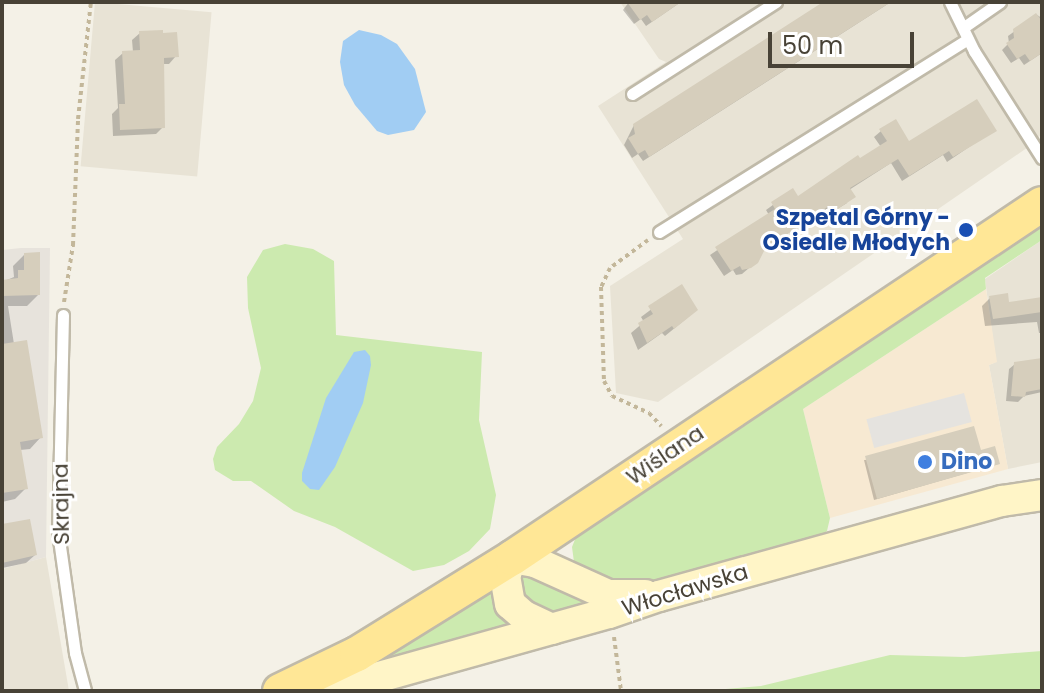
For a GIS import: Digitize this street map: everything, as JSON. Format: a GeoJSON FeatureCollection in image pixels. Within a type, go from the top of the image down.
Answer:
{"type":"FeatureCollection","features":[{"type":"Feature","properties":{"kind":"main road","name":"Wiślana"},"geometry":{"type":"LineString","coordinates":[[280,691],[357,654],[512,558],[1042,204]]}},
{"type":"Feature","properties":{"kind":"main road","name":"Włocławska"},"geometry":{"type":"LineString","coordinates":[[329,691],[1002,501],[1042,495]]}},
{"type":"Feature","properties":{"kind":"main road"},"geometry":{"type":"LineString","coordinates":[[559,527],[560,557],[567,576]]}},
{"type":"Feature","properties":{"kind":"main road"},"geometry":{"type":"LineString","coordinates":[[552,629],[524,616],[510,604],[505,576],[512,558],[535,562],[608,595],[659,596]]}},
{"type":"Feature","properties":{"kind":"lane"},"geometry":{"type":"LineString","coordinates":[[632,94],[776,2]]}},
{"type":"Feature","properties":{"kind":"lane"},"geometry":{"type":"LineString","coordinates":[[950,2],[1042,158]]}},
{"type":"Feature","properties":{"kind":"lane"},"geometry":{"type":"LineString","coordinates":[[659,232],[966,33],[1000,2]]}},
{"type":"Feature","properties":{"kind":"lane","name":"Skrajna"},"geometry":{"type":"LineString","coordinates":[[63,315],[58,532],[75,653],[85,691]]}},
{"type":"Feature","properties":{"kind":"path"},"geometry":{"type":"LineString","coordinates":[[63,315],[73,245],[78,119],[91,2]]}},
{"type":"Feature","properties":{"kind":"path"},"geometry":{"type":"LineString","coordinates":[[659,232],[610,268],[601,287],[600,318],[607,389],[620,402],[656,419],[672,450]]}},
{"type":"Feature","properties":{"kind":"path"},"geometry":{"type":"LineString","coordinates":[[609,613],[621,691]]}},
{"type":"Feature","properties":{"kind":"shaded area"},"geometry":{"type":"Polygon","coordinates":[[[95,2],[212,12],[197,177],[81,166],[95,2]]]}},
{"type":"Feature","properties":{"kind":"shaded area"},"geometry":{"type":"Polygon","coordinates":[[[620,2],[1042,2],[1042,133],[1034,143],[658,402],[616,393],[610,286],[683,239],[598,106],[666,62],[659,59],[620,2]]]}},
{"type":"Feature","properties":{"kind":"shaded area"},"geometry":{"type":"Polygon","coordinates":[[[1042,240],[1042,462],[1008,469],[989,365],[996,362],[985,279],[1042,240]]]}},
{"type":"Feature","properties":{"kind":"shaded area"},"geometry":{"type":"Polygon","coordinates":[[[50,248],[46,557],[2,569],[2,250],[50,248]]]}},
{"type":"Feature","properties":{"kind":"shaded area"},"geometry":{"type":"Polygon","coordinates":[[[986,289],[997,362],[989,365],[1008,469],[830,518],[803,409],[986,289]]]}},
{"type":"Feature","properties":{"kind":"shaded area"},"geometry":{"type":"Polygon","coordinates":[[[964,393],[972,422],[874,448],[866,419],[964,393]]]}},
{"type":"Feature","properties":{"kind":"shaded area"},"geometry":{"type":"Polygon","coordinates":[[[46,557],[69,691],[2,691],[2,569],[46,557]]]}},
{"type":"Feature","properties":{"kind":"green space"},"geometry":{"type":"Polygon","coordinates":[[[1042,219],[1042,240],[985,278],[986,289],[803,409],[830,518],[827,531],[814,541],[631,588],[582,571],[574,562],[572,547],[578,532],[1042,219]]]}},
{"type":"Feature","properties":{"kind":"green space"},"geometry":{"type":"Polygon","coordinates":[[[285,244],[313,249],[334,261],[336,335],[482,352],[479,420],[496,495],[490,529],[469,551],[444,565],[413,571],[335,527],[294,511],[251,481],[233,481],[215,470],[213,459],[217,447],[239,424],[253,401],[261,368],[248,308],[247,277],[263,250],[285,244]]]}},
{"type":"Feature","properties":{"kind":"green space"},"geometry":{"type":"Polygon","coordinates":[[[522,573],[585,599],[586,603],[552,615],[527,609],[514,577],[522,573]]]}},
{"type":"Feature","properties":{"kind":"green space"},"geometry":{"type":"Polygon","coordinates":[[[493,589],[513,626],[374,665],[370,661],[493,589]]]}},
{"type":"Feature","properties":{"kind":"green space"},"geometry":{"type":"Polygon","coordinates":[[[1042,651],[1042,691],[702,691],[761,686],[890,655],[964,657],[1042,651]]]}},
{"type":"Feature","properties":{"kind":"water"},"geometry":{"type":"Polygon","coordinates":[[[359,30],[381,35],[397,44],[415,69],[426,112],[414,130],[388,135],[377,131],[355,105],[344,85],[340,62],[343,41],[359,30]]]}},
{"type":"Feature","properties":{"kind":"water"},"geometry":{"type":"Polygon","coordinates":[[[365,350],[370,356],[371,365],[363,403],[335,467],[319,490],[310,489],[302,481],[302,473],[326,398],[354,352],[365,350]]]}},
{"type":"Feature","properties":{"kind":"building"},"geometry":{"type":"Polygon","coordinates":[[[627,2],[681,2],[652,22],[647,15],[640,20],[627,2]]]}},
{"type":"Feature","properties":{"kind":"building"},"geometry":{"type":"Polygon","coordinates":[[[823,2],[891,2],[649,157],[645,150],[638,154],[628,138],[635,134],[633,124],[823,2]]]}},
{"type":"Feature","properties":{"kind":"building"},"geometry":{"type":"Polygon","coordinates":[[[1036,13],[1042,21],[1042,53],[1030,61],[1025,54],[1017,59],[1006,43],[1014,38],[1013,29],[1036,13]]]}},
{"type":"Feature","properties":{"kind":"building"},"geometry":{"type":"Polygon","coordinates":[[[163,30],[163,33],[177,32],[179,57],[164,58],[165,128],[120,130],[119,104],[125,104],[122,51],[140,50],[139,31],[163,30]]]}},
{"type":"Feature","properties":{"kind":"building"},"geometry":{"type":"Polygon","coordinates":[[[977,99],[997,131],[953,157],[949,151],[909,176],[898,159],[850,188],[856,197],[833,212],[829,206],[765,249],[758,263],[751,268],[742,270],[740,266],[731,271],[715,247],[775,209],[771,202],[793,188],[798,196],[858,155],[860,158],[887,141],[879,129],[896,119],[909,141],[977,99]]]}},
{"type":"Feature","properties":{"kind":"building"},"geometry":{"type":"Polygon","coordinates":[[[40,252],[40,295],[2,296],[2,280],[18,278],[18,270],[24,270],[24,253],[40,252]]]}},
{"type":"Feature","properties":{"kind":"building"},"geometry":{"type":"Polygon","coordinates":[[[682,284],[698,310],[674,329],[672,326],[647,343],[638,323],[653,314],[648,306],[682,284]]]}},
{"type":"Feature","properties":{"kind":"building"},"geometry":{"type":"Polygon","coordinates":[[[1008,293],[1009,302],[1042,297],[1042,312],[993,319],[989,296],[1008,293]]]}},
{"type":"Feature","properties":{"kind":"building"},"geometry":{"type":"Polygon","coordinates":[[[27,340],[43,438],[20,442],[28,489],[2,493],[2,344],[27,340]]]}},
{"type":"Feature","properties":{"kind":"building"},"geometry":{"type":"Polygon","coordinates":[[[1042,358],[1042,389],[1026,392],[1025,397],[1011,396],[1014,362],[1042,358]]]}},
{"type":"Feature","properties":{"kind":"building","name":"Dino"},"geometry":{"type":"Polygon","coordinates":[[[974,426],[981,450],[995,446],[1000,464],[877,499],[865,456],[974,426]]]}},
{"type":"Feature","properties":{"kind":"building"},"geometry":{"type":"Polygon","coordinates":[[[30,519],[37,555],[2,563],[2,524],[30,519]]]}},
{"type":"Feature","properties":{"kind":"place","name":"Szpetal Górny - Osiedle Młodych"},"geometry":{"type":"Point","coordinates":[966,230]}},
{"type":"Feature","properties":{"kind":"place","name":"Dino"},"geometry":{"type":"Point","coordinates":[925,462]}}]}
